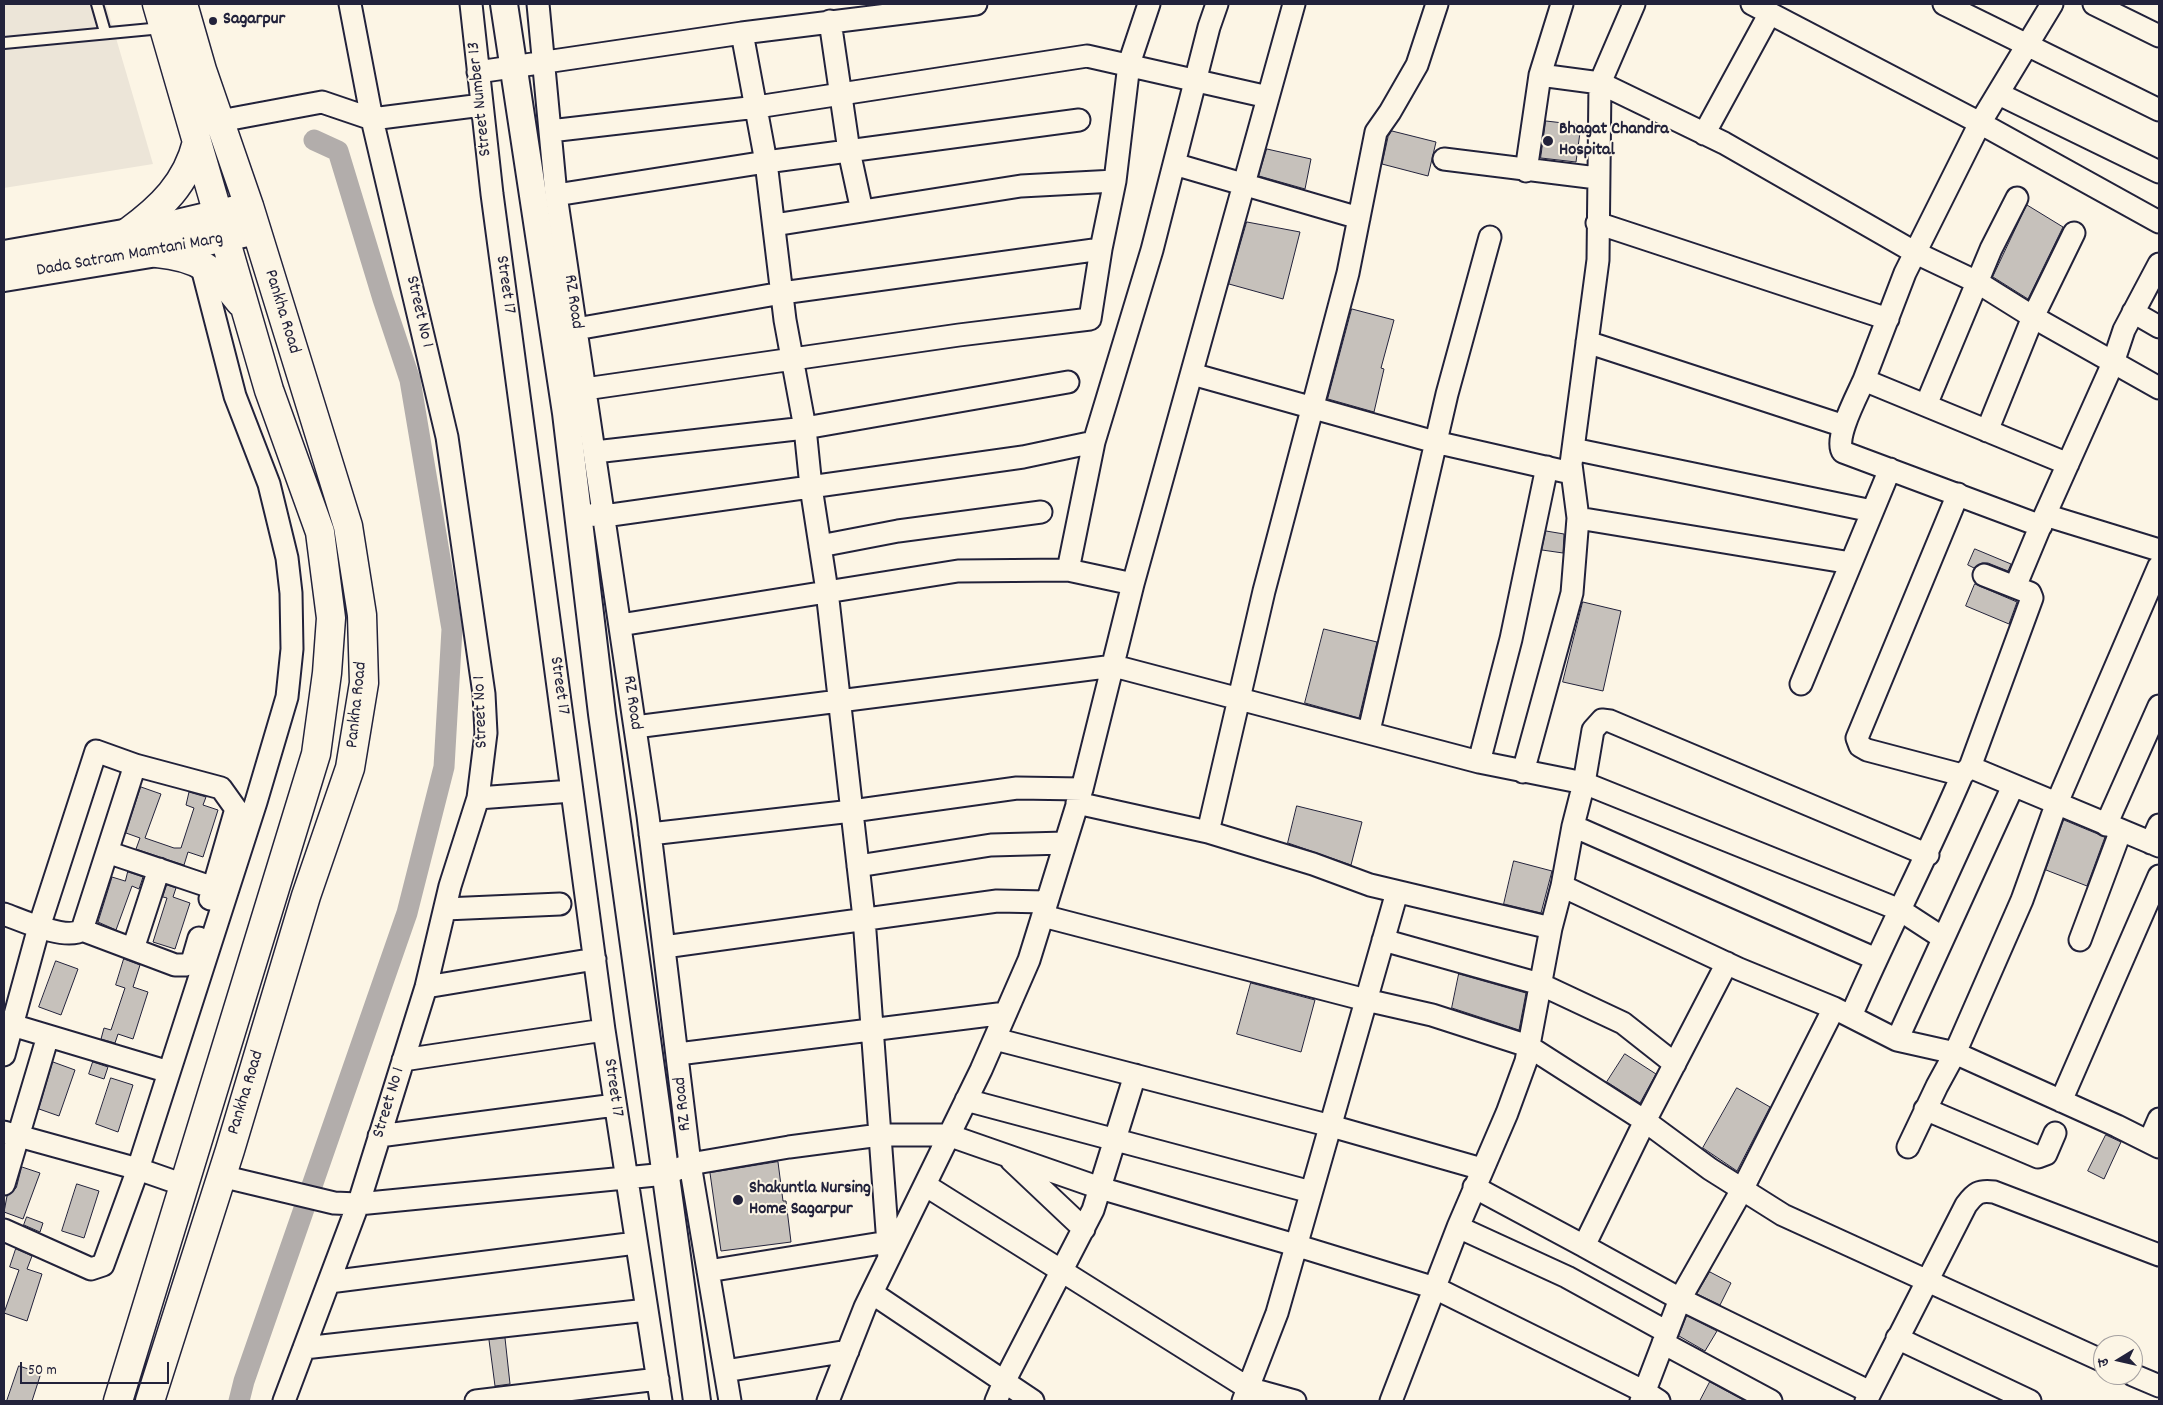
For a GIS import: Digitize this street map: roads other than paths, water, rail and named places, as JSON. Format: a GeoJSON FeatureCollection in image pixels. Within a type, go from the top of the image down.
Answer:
{"type":"FeatureCollection","features":[{"type":"Feature","properties":{"kind":"main road","name":"Pankha Road"},"geometry":{"type":"LineString","coordinates":[[150,1401],[306,896],[350,768],[364,683],[362,615],[348,526],[253,218],[220,122],[183,4]]}},
{"type":"Feature","properties":{"kind":"main road","name":"Pankha Road"},"geometry":{"type":"LineString","coordinates":[[118,1401],[316,754],[327,673],[330,618],[320,532],[268,390],[160,16]]}},
{"type":"Feature","properties":{"kind":"main road"},"geometry":{"type":"LineString","coordinates":[[128,232],[162,205],[175,191],[192,161],[197,142]]}},
{"type":"Feature","properties":{"kind":"main road"},"geometry":{"type":"LineString","coordinates":[[158,253],[182,256],[201,264],[221,280],[244,307]]}},
{"type":"Feature","properties":{"kind":"street","name":"Street No 1"},"geometry":{"type":"LineString","coordinates":[[284,1401],[358,1204],[426,987],[445,909],[478,798],[486,733],[484,694],[447,437],[372,119],[350,4]]}},
{"type":"Feature","properties":{"kind":"street","name":"Street Number 13"},"geometry":{"type":"LineString","coordinates":[[470,4],[492,194]]}},
{"type":"Feature","properties":{"kind":"street"},"geometry":{"type":"LineString","coordinates":[[504,4],[566,413],[603,724],[697,1401]]}},
{"type":"Feature","properties":{"kind":"street","name":"RZ Road"},"geometry":{"type":"LineString","coordinates":[[538,4],[556,195],[650,834],[690,1164],[730,1401]]}},
{"type":"Feature","properties":{"kind":"street"},"geometry":{"type":"LineString","coordinates":[[478,72],[830,21],[976,4]]}},
{"type":"Feature","properties":{"kind":"street"},"geometry":{"type":"LineString","coordinates":[[585,389],[959,334],[1090,319],[1101,249],[1115,181],[1129,64],[1149,4]]}},
{"type":"Feature","properties":{"kind":"street"},"geometry":{"type":"LineString","coordinates":[[1068,570],[1094,442],[1152,250],[1195,81],[1217,4]]}},
{"type":"Feature","properties":{"kind":"street"},"geometry":{"type":"LineString","coordinates":[[828,1401],[888,1250],[925,1185],[966,1100],[1029,960],[1080,796],[1133,584],[1294,4]]}},
{"type":"Feature","properties":{"kind":"street"},"geometry":{"type":"LineString","coordinates":[[1208,832],[1264,591],[1348,273],[1376,132],[1390,112],[1417,65],[1437,4]]}},
{"type":"Feature","properties":{"kind":"street"},"geometry":{"type":"LineString","coordinates":[[1526,171],[1540,75],[1562,4]]}},
{"type":"Feature","properties":{"kind":"street"},"geometry":{"type":"LineString","coordinates":[[1524,772],[1572,593],[1578,518],[1571,473],[1598,260],[1597,178],[1600,83],[1634,4]]}},
{"type":"Feature","properties":{"kind":"street"},"geometry":{"type":"LineString","coordinates":[[1944,4],[2159,110]]}},
{"type":"Feature","properties":{"kind":"street"},"geometry":{"type":"LineString","coordinates":[[2052,4],[1980,123],[1905,273],[1864,380],[1844,426],[1840,445],[1843,452],[1958,494],[2043,520],[2159,550]]}},
{"type":"Feature","properties":{"kind":"street"},"geometry":{"type":"LineString","coordinates":[[2094,4],[2159,36]]}},
{"type":"Feature","properties":{"kind":"street"},"geometry":{"type":"LineString","coordinates":[[1704,134],[1761,8],[1980,123],[2159,222]]}},
{"type":"Feature","properties":{"kind":"street"},"geometry":{"type":"LineString","coordinates":[[830,21],[849,151],[862,211]]}},
{"type":"Feature","properties":{"kind":"street"},"geometry":{"type":"LineString","coordinates":[[742,34],[766,162],[791,360],[805,428],[811,487],[827,590],[864,918],[888,1250]]}},
{"type":"Feature","properties":{"kind":"street"},"geometry":{"type":"LineString","coordinates":[[550,131],[757,107],[1087,56],[1268,97]]}},
{"type":"Feature","properties":{"kind":"street"},"geometry":{"type":"LineString","coordinates":[[1540,75],[1600,83],[1704,134],[1916,252],[1977,282],[2033,317],[2159,388]]}},
{"type":"Feature","properties":{"kind":"street"},"geometry":{"type":"LineString","coordinates":[[1999,94],[2159,172]]}},
{"type":"Feature","properties":{"kind":"street"},"geometry":{"type":"LineString","coordinates":[[220,122],[322,102],[372,119],[482,105]]}},
{"type":"Feature","properties":{"kind":"street"},"geometry":{"type":"LineString","coordinates":[[556,195],[766,162],[1079,120]]}},
{"type":"Feature","properties":{"kind":"street"},"geometry":{"type":"LineString","coordinates":[[1444,159],[1526,171],[1597,178]]}},
{"type":"Feature","properties":{"kind":"street"},"geometry":{"type":"LineString","coordinates":[[1174,164],[1359,218]]}},
{"type":"Feature","properties":{"kind":"street"},"geometry":{"type":"LineString","coordinates":[[774,224],[1021,186],[1115,181]]}},
{"type":"Feature","properties":{"kind":"street","name":"Street 17"},"geometry":{"type":"LineString","coordinates":[[492,194],[604,1030],[661,1401]]}},
{"type":"Feature","properties":{"kind":"street"},"geometry":{"type":"LineString","coordinates":[[1926,405],[1977,282],[2017,198]]}},
{"type":"Feature","properties":{"kind":"street","name":"Dada Satram Mamtani Marg"},"geometry":{"type":"LineString","coordinates":[[4,278],[158,253],[221,227],[253,218]]}},
{"type":"Feature","properties":{"kind":"street"},"geometry":{"type":"LineString","coordinates":[[1597,223],[1888,319]]}},
{"type":"Feature","properties":{"kind":"street","name":"Dada Satram Mamtani Marg"},"geometry":{"type":"LineString","coordinates":[[4,254],[128,232],[221,227]]}},
{"type":"Feature","properties":{"kind":"street"},"geometry":{"type":"LineString","coordinates":[[1987,431],[2033,317],[2074,233]]}},
{"type":"Feature","properties":{"kind":"street"},"geometry":{"type":"LineString","coordinates":[[1369,731],[1435,442],[1490,237]]}},
{"type":"Feature","properties":{"kind":"street"},"geometry":{"type":"LineString","coordinates":[[576,329],[782,293],[1101,249]]}},
{"type":"Feature","properties":{"kind":"street"},"geometry":{"type":"LineString","coordinates":[[4,1230],[90,1269],[103,1265],[138,1169],[256,802],[287,697],[292,649],[292,593],[287,558],[268,484],[235,396],[201,264]]}},
{"type":"Feature","properties":{"kind":"street"},"geometry":{"type":"LineString","coordinates":[[2015,587],[2113,363],[2133,312],[2159,267]]}},
{"type":"Feature","properties":{"kind":"street"},"geometry":{"type":"LineString","coordinates":[[2133,312],[2159,327]]}},
{"type":"Feature","properties":{"kind":"street"},"geometry":{"type":"LineString","coordinates":[[1587,342],[1844,426]]}},
{"type":"Feature","properties":{"kind":"street"},"geometry":{"type":"LineString","coordinates":[[1192,374],[1435,442],[1571,473]]}},
{"type":"Feature","properties":{"kind":"street"},"geometry":{"type":"LineString","coordinates":[[1864,380],[2068,464]]}},
{"type":"Feature","properties":{"kind":"street"},"geometry":{"type":"LineString","coordinates":[[595,452],[805,428],[1068,382]]}},
{"type":"Feature","properties":{"kind":"street"},"geometry":{"type":"LineString","coordinates":[[578,515],[604,516],[811,487],[1023,457],[1094,442]]}},
{"type":"Feature","properties":{"kind":"street"},"geometry":{"type":"LineString","coordinates":[[1573,449],[1872,511]]}},
{"type":"Feature","properties":{"kind":"street"},"geometry":{"type":"LineString","coordinates":[[1479,762],[1511,639],[1547,467]]}},
{"type":"Feature","properties":{"kind":"street"},"geometry":{"type":"LineString","coordinates":[[1802,684],[1890,469]]}},
{"type":"Feature","properties":{"kind":"street"},"geometry":{"type":"LineString","coordinates":[[1958,494],[1857,738],[1860,746],[1867,750],[1966,771],[2013,786],[2114,828],[2157,838]]}},
{"type":"Feature","properties":{"kind":"street"},"geometry":{"type":"LineString","coordinates":[[820,546],[907,530],[1041,512]]}},
{"type":"Feature","properties":{"kind":"street"},"geometry":{"type":"LineString","coordinates":[[1578,518],[1851,563]]}},
{"type":"Feature","properties":{"kind":"street"},"geometry":{"type":"LineString","coordinates":[[1908,1147],[1925,1109],[1955,1053],[2022,900],[2056,805],[2159,566]]}},
{"type":"Feature","properties":{"kind":"street"},"geometry":{"type":"LineString","coordinates":[[620,625],[827,590],[958,571],[1068,570],[1133,584]]}},
{"type":"Feature","properties":{"kind":"street"},"geometry":{"type":"LineString","coordinates":[[221,1176],[334,1203],[358,1204],[666,1174],[690,1164],[790,1147],[880,1135],[948,1135],[1100,1188],[1435,1288],[1648,1398],[1665,1338],[1680,1299],[1843,1012],[1876,959],[1928,855],[1966,771],[2032,598],[2030,593],[1984,574]]}},
{"type":"Feature","properties":{"kind":"street"},"geometry":{"type":"LineString","coordinates":[[634,727],[1114,666],[1239,700],[1369,731],[1479,762],[1584,783],[1900,910],[1944,938]]}},
{"type":"Feature","properties":{"kind":"street"},"geometry":{"type":"LineString","coordinates":[[2080,940],[2114,828],[2159,706]]}},
{"type":"Feature","properties":{"kind":"street"},"geometry":{"type":"LineString","coordinates":[[1395,1399],[1458,1226],[1526,1061],[1551,928],[1584,783],[1593,730],[1602,720],[1610,721],[1928,855]]}},
{"type":"Feature","properties":{"kind":"street"},"geometry":{"type":"LineString","coordinates":[[4,914],[39,927],[71,934],[82,930],[175,965],[185,965],[192,962],[236,809],[228,795],[221,788],[135,765],[96,751],[39,927],[4,1055]]}},
{"type":"Feature","properties":{"kind":"street"},"geometry":{"type":"LineString","coordinates":[[82,930],[135,765]]}},
{"type":"Feature","properties":{"kind":"street"},"geometry":{"type":"LineString","coordinates":[[1897,1040],[2013,786]]}},
{"type":"Feature","properties":{"kind":"street"},"geometry":{"type":"LineString","coordinates":[[650,834],[852,811],[1017,788],[1080,796],[1208,832],[1398,892],[1551,928]]}},
{"type":"Feature","properties":{"kind":"street"},"geometry":{"type":"LineString","coordinates":[[478,798],[572,791]]}},
{"type":"Feature","properties":{"kind":"street"},"geometry":{"type":"LineString","coordinates":[[1573,826],[1876,959]]}},
{"type":"Feature","properties":{"kind":"street"},"geometry":{"type":"LineString","coordinates":[[858,866],[991,845],[1066,843]]}},
{"type":"Feature","properties":{"kind":"street"},"geometry":{"type":"LineString","coordinates":[[107,852],[214,888]]}},
{"type":"Feature","properties":{"kind":"street"},"geometry":{"type":"LineString","coordinates":[[133,949],[159,870]]}},
{"type":"Feature","properties":{"kind":"street"},"geometry":{"type":"LineString","coordinates":[[2061,1100],[2159,876]]}},
{"type":"Feature","properties":{"kind":"street"},"geometry":{"type":"LineString","coordinates":[[1562,886],[1727,964],[1843,1012],[1897,1040],[1955,1053],[2154,1144],[2159,1120]]}},
{"type":"Feature","properties":{"kind":"street"},"geometry":{"type":"LineString","coordinates":[[1246,1395],[1277,1313],[1398,892]]}},
{"type":"Feature","properties":{"kind":"street"},"geometry":{"type":"LineString","coordinates":[[664,947],[997,901],[1045,909],[1366,1000],[1432,1015],[1528,1046],[1645,1121],[1710,1169],[1743,1188],[1783,1215],[1927,1283],[2093,1357]]}},
{"type":"Feature","properties":{"kind":"street"},"geometry":{"type":"LineString","coordinates":[[445,909],[560,904]]}},
{"type":"Feature","properties":{"kind":"street"},"geometry":{"type":"LineString","coordinates":[[1383,940],[1540,984],[1623,1023],[1675,1064]]}},
{"type":"Feature","properties":{"kind":"street"},"geometry":{"type":"LineString","coordinates":[[426,987],[595,959]]}},
{"type":"Feature","properties":{"kind":"street"},"geometry":{"type":"LineString","coordinates":[[1584,1246],[1645,1121],[1727,964]]}},
{"type":"Feature","properties":{"kind":"street"},"geometry":{"type":"LineString","coordinates":[[678,1054],[1006,1013]]}},
{"type":"Feature","properties":{"kind":"street"},"geometry":{"type":"LineString","coordinates":[[12,1025],[169,1072]]}},
{"type":"Feature","properties":{"kind":"street"},"geometry":{"type":"LineString","coordinates":[[403,1060],[604,1030]]}},
{"type":"Feature","properties":{"kind":"street"},"geometry":{"type":"LineString","coordinates":[[4,1184],[11,1134],[48,1036]]}},
{"type":"Feature","properties":{"kind":"street"},"geometry":{"type":"LineString","coordinates":[[994,1039],[1331,1126],[1478,1178],[1584,1246],[1868,1398],[1966,1204],[1974,1194],[1982,1190],[1994,1192],[2159,1256]]}},
{"type":"Feature","properties":{"kind":"street"},"geometry":{"type":"LineString","coordinates":[[1000,1392],[1093,1210],[1135,1076]]}},
{"type":"Feature","properties":{"kind":"street"},"geometry":{"type":"LineString","coordinates":[[966,1100],[1311,1192]]}},
{"type":"Feature","properties":{"kind":"street"},"geometry":{"type":"LineString","coordinates":[[380,1136],[615,1105]]}},
{"type":"Feature","properties":{"kind":"street"},"geometry":{"type":"LineString","coordinates":[[1925,1109],[2038,1157],[2046,1154],[2055,1133]]}},
{"type":"Feature","properties":{"kind":"street"},"geometry":{"type":"LineString","coordinates":[[11,1134],[138,1169],[184,1185]]}},
{"type":"Feature","properties":{"kind":"street"},"geometry":{"type":"LineString","coordinates":[[1004,1155],[1084,1229]]}},
{"type":"Feature","properties":{"kind":"street"},"geometry":{"type":"LineString","coordinates":[[925,1185],[1062,1270],[1246,1395],[1295,1401]]}},
{"type":"Feature","properties":{"kind":"street"},"geometry":{"type":"LineString","coordinates":[[1458,1226],[1567,1277],[1771,1401]]}},
{"type":"Feature","properties":{"kind":"street"},"geometry":{"type":"LineString","coordinates":[[329,1282],[636,1243]]}},
{"type":"Feature","properties":{"kind":"street"},"geometry":{"type":"LineString","coordinates":[[708,1271],[888,1250]]}},
{"type":"Feature","properties":{"kind":"street"},"geometry":{"type":"LineString","coordinates":[[872,1293],[1000,1392],[1033,1401]]}},
{"type":"Feature","properties":{"kind":"street"},"geometry":{"type":"LineString","coordinates":[[304,1348],[647,1310]]}},
{"type":"Feature","properties":{"kind":"street"},"geometry":{"type":"LineString","coordinates":[[1897,1338],[2030,1401]]}},
{"type":"Feature","properties":{"kind":"street"},"geometry":{"type":"LineString","coordinates":[[725,1371],[848,1351]]}},
{"type":"Feature","properties":{"kind":"street"},"geometry":{"type":"LineString","coordinates":[[476,1401],[658,1378]]}},
{"type":"Feature","properties":{"kind":"street"},"geometry":{"type":"LineString","coordinates":[[2143,1380],[2159,1388],[2154,1401]]}},
{"type":"Feature","properties":{"kind":"lane"},"geometry":{"type":"LineString","coordinates":[[97,4],[105,32]]}},
{"type":"Feature","properties":{"kind":"lane"},"geometry":{"type":"LineString","coordinates":[[4,43],[105,32],[160,16]]}},
{"type":"Feature","properties":{"kind":"waterway"},"geometry":{"type":"LineString","coordinates":[[239,1401],[244,1381],[407,913],[444,767],[452,629],[410,380],[338,151],[314,140]]}},
{"type":"Feature","properties":{"kind":"place","name":"Sagarpur"},"geometry":{"type":"Point","coordinates":[213,21]}},
{"type":"Feature","properties":{"kind":"place","name":"Bhagat Chandra Hospital"},"geometry":{"type":"Point","coordinates":[1548,141]}},
{"type":"Feature","properties":{"kind":"place","name":"Shakuntla Nursing Home Sagarpur"},"geometry":{"type":"Point","coordinates":[738,1200]}}]}
